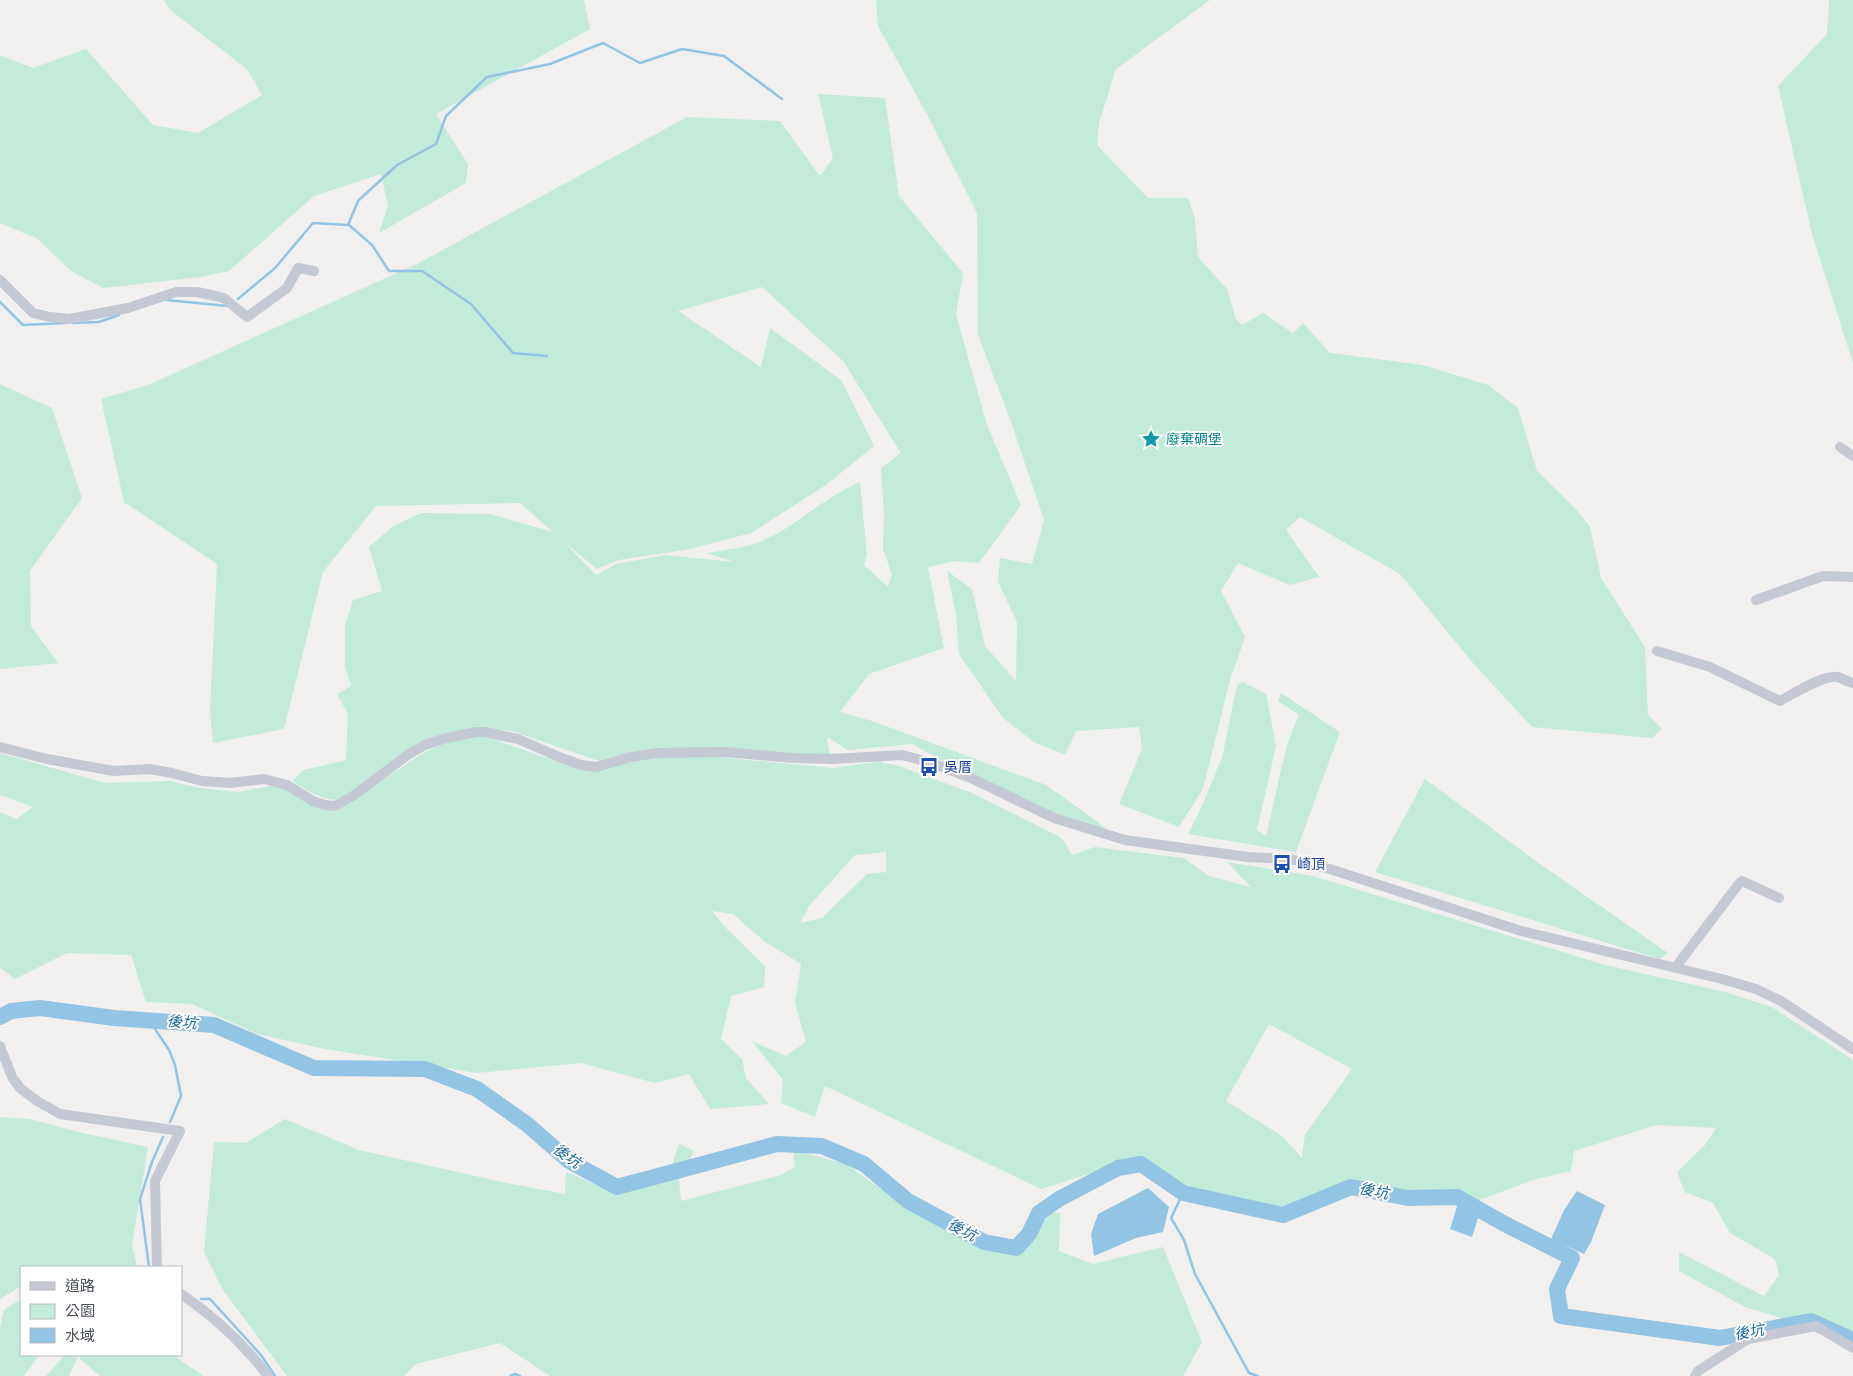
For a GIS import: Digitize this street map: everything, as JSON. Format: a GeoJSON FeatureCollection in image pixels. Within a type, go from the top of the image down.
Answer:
{"type":"FeatureCollection","features":[{"type":"Feature","properties":{"kind":"street"},"geometry":{"type":"LineString","coordinates":[[0,280],[34,313],[50,317],[69,319],[128,308],[176,292],[197,292],[224,298],[247,317],[287,288],[298,268],[314,271]]}},
{"type":"Feature","properties":{"kind":"street"},"geometry":{"type":"LineString","coordinates":[[1840,448],[1853,456]]}},
{"type":"Feature","properties":{"kind":"street"},"geometry":{"type":"LineString","coordinates":[[1756,600],[1823,576],[1853,577]]}},
{"type":"Feature","properties":{"kind":"street"},"geometry":{"type":"LineString","coordinates":[[1657,651],[1710,666],[1780,701],[1828,678],[1837,677],[1853,683]]}},
{"type":"Feature","properties":{"kind":"street"},"geometry":{"type":"LineString","coordinates":[[0,747],[57,761],[114,771],[149,769],[202,781],[230,783],[264,778],[287,785],[325,805],[335,806],[353,796],[408,754],[424,745],[446,738],[477,732],[518,739],[558,757],[581,765],[596,767],[631,758],[675,753],[725,752],[832,760],[902,755],[929,762],[971,778],[1054,818],[1125,840],[1248,857],[1290,859],[1330,869],[1521,931],[1722,979],[1756,990],[1781,1001],[1853,1049]]}},
{"type":"Feature","properties":{"kind":"street"},"geometry":{"type":"LineString","coordinates":[[1675,968],[1742,882],[1779,898]]}},
{"type":"Feature","properties":{"kind":"street"},"geometry":{"type":"LineString","coordinates":[[0,1046],[12,1077],[20,1088],[37,1102],[60,1114],[180,1131],[155,1181],[156,1266]]}},
{"type":"Feature","properties":{"kind":"street"},"geometry":{"type":"LineString","coordinates":[[182,1295],[204,1309],[228,1330],[255,1358],[268,1376]]}},
{"type":"Feature","properties":{"kind":"street"},"geometry":{"type":"LineString","coordinates":[[1695,1376],[1698,1371],[1748,1339],[1816,1326],[1853,1348]]}},
{"type":"Feature","properties":{"kind":"green space"},"geometry":{"type":"Polygon","coordinates":[[[164,0],[584,0],[590,29],[436,114],[468,164],[466,183],[379,233],[388,206],[381,174],[314,196],[229,271],[201,277],[103,288],[71,271],[38,239],[0,223],[0,55],[33,68],[86,49],[153,125],[198,133],[262,95],[248,70],[169,9],[164,0]]]}},
{"type":"Feature","properties":{"kind":"green space"},"geometry":{"type":"Polygon","coordinates":[[[876,0],[1210,0],[1116,69],[1099,123],[1097,145],[1148,198],[1188,198],[1195,219],[1198,257],[1227,289],[1236,319],[1242,325],[1263,313],[1293,333],[1303,323],[1330,353],[1423,365],[1488,385],[1518,408],[1537,471],[1576,509],[1590,527],[1601,578],[1645,647],[1648,715],[1662,729],[1652,738],[1532,727],[1472,662],[1400,574],[1300,517],[1286,530],[1319,577],[1290,585],[1238,563],[1221,591],[1245,637],[1230,680],[1203,789],[1179,827],[1119,804],[1142,749],[1139,727],[1076,731],[1065,755],[1034,742],[1003,718],[959,654],[956,614],[947,571],[972,589],[985,646],[1016,681],[1017,622],[998,582],[1000,558],[1032,564],[1044,520],[1010,419],[978,335],[977,213],[929,118],[878,26],[876,0]]]}},
{"type":"Feature","properties":{"kind":"green space"},"geometry":{"type":"Polygon","coordinates":[[[1829,0],[1853,0],[1853,363],[1812,234],[1778,86],[1827,34],[1829,0]]]}},
{"type":"Feature","properties":{"kind":"green space"},"geometry":{"type":"Polygon","coordinates":[[[818,94],[885,98],[899,196],[963,273],[956,314],[987,425],[1021,505],[979,563],[955,561],[928,567],[944,648],[869,674],[840,712],[872,721],[1046,785],[1106,828],[1075,824],[966,774],[912,744],[848,750],[827,737],[830,757],[732,750],[599,761],[512,731],[489,729],[454,731],[429,742],[338,800],[319,796],[292,781],[304,770],[346,760],[348,714],[337,694],[351,686],[345,667],[345,625],[353,600],[382,591],[369,547],[393,526],[421,513],[490,514],[553,532],[520,503],[376,506],[323,572],[284,729],[213,743],[210,712],[217,564],[124,502],[101,399],[148,385],[417,264],[687,117],[780,121],[820,176],[833,158],[818,94]],[[762,287],[678,311],[761,367],[770,328],[841,380],[874,446],[826,485],[751,533],[690,549],[619,560],[597,569],[563,541],[596,575],[616,564],[665,555],[734,562],[707,553],[741,547],[773,536],[834,496],[860,482],[867,555],[864,565],[888,587],[892,574],[883,549],[884,515],[881,468],[901,453],[843,361],[762,287]]]}},
{"type":"Feature","properties":{"kind":"green space"},"geometry":{"type":"Polygon","coordinates":[[[0,384],[52,408],[82,498],[30,571],[31,626],[58,663],[0,669],[0,384]]]}},
{"type":"Feature","properties":{"kind":"green space"},"geometry":{"type":"Polygon","coordinates":[[[1243,682],[1266,694],[1276,746],[1257,830],[1266,836],[1287,744],[1299,715],[1278,701],[1281,693],[1340,732],[1296,852],[1188,834],[1222,758],[1237,685],[1243,682]]]}},
{"type":"Feature","properties":{"kind":"green space"},"geometry":{"type":"Polygon","coordinates":[[[482,735],[561,763],[627,763],[657,758],[705,756],[834,768],[881,761],[882,763],[896,765],[972,793],[1062,838],[1072,855],[1095,847],[1184,858],[1209,876],[1251,887],[1227,862],[1313,876],[1605,965],[1725,992],[1772,1007],[1853,1060],[1853,1344],[1839,1335],[1745,1307],[1679,1271],[1679,1252],[1764,1296],[1779,1275],[1775,1259],[1730,1233],[1713,1203],[1685,1192],[1677,1172],[1705,1145],[1716,1128],[1656,1125],[1574,1151],[1571,1171],[1536,1179],[1477,1201],[1323,1194],[1295,1213],[1230,1202],[1188,1191],[1148,1173],[1129,1161],[1041,1189],[825,1086],[815,1117],[781,1103],[783,1080],[752,1041],[786,1056],[806,1042],[795,1003],[801,964],[764,941],[733,914],[712,911],[727,929],[765,966],[764,987],[731,996],[721,1039],[742,1059],[746,1078],[769,1104],[710,1109],[689,1074],[655,1083],[581,1063],[477,1073],[325,1049],[257,1034],[192,1004],[146,1002],[131,955],[67,953],[15,979],[0,968],[0,812],[16,819],[33,807],[0,795],[0,753],[105,783],[170,781],[200,788],[239,792],[279,784],[322,809],[337,811],[423,753],[447,742],[482,735]],[[886,852],[855,855],[809,906],[800,923],[822,918],[867,874],[886,872],[886,852]],[[1269,1024],[1226,1101],[1282,1136],[1302,1158],[1305,1135],[1352,1069],[1269,1024]]]}},
{"type":"Feature","properties":{"kind":"green space"},"geometry":{"type":"Polygon","coordinates":[[[1425,779],[1537,862],[1668,953],[1660,959],[1375,872],[1425,779]]]}},
{"type":"Feature","properties":{"kind":"green space"},"geometry":{"type":"Polygon","coordinates":[[[0,1117],[29,1119],[148,1147],[132,1245],[137,1266],[20,1266],[20,1287],[0,1299],[0,1117]]]}},
{"type":"Feature","properties":{"kind":"green space"},"geometry":{"type":"Polygon","coordinates":[[[285,1119],[359,1150],[565,1194],[566,1172],[620,1195],[654,1184],[672,1166],[679,1144],[694,1151],[679,1181],[681,1201],[781,1175],[795,1167],[793,1150],[846,1164],[921,1217],[999,1250],[1035,1241],[1043,1213],[1060,1213],[1059,1251],[1093,1264],[1163,1247],[1202,1342],[1183,1376],[550,1376],[500,1343],[416,1364],[404,1376],[287,1376],[223,1290],[204,1252],[214,1142],[246,1143],[285,1119]]]}},
{"type":"Feature","properties":{"kind":"green space"},"geometry":{"type":"Polygon","coordinates":[[[20,1300],[20,1356],[38,1356],[24,1376],[0,1376],[0,1327],[4,1310],[20,1300]]]}},
{"type":"Feature","properties":{"kind":"green space"},"geometry":{"type":"Polygon","coordinates":[[[64,1356],[174,1356],[203,1376],[100,1376],[78,1357],[69,1376],[46,1376],[64,1356]]]}},
{"type":"Feature","properties":{"kind":"water"},"geometry":{"type":"Polygon","coordinates":[[[1148,1188],[1169,1207],[1163,1232],[1136,1238],[1094,1256],[1091,1234],[1098,1214],[1148,1188]]]}},
{"type":"Feature","properties":{"kind":"water"},"geometry":{"type":"Polygon","coordinates":[[[1577,1191],[1605,1205],[1591,1242],[1584,1254],[1551,1239],[1564,1210],[1577,1191]]]}},
{"type":"Feature","properties":{"kind":"water"},"geometry":{"type":"Polygon","coordinates":[[[1459,1200],[1480,1212],[1472,1237],[1450,1229],[1459,1200]]]}},
{"type":"Feature","properties":{"kind":"waterway"},"geometry":{"type":"LineString","coordinates":[[238,299],[275,268],[313,223],[348,225],[358,201],[397,165],[436,144],[446,116],[487,77],[550,64],[603,43],[640,63],[682,49],[724,56],[782,99]]}},
{"type":"Feature","properties":{"kind":"waterway"},"geometry":{"type":"LineString","coordinates":[[349,225],[372,245],[389,271],[422,271],[471,304],[513,353],[547,356]]}},
{"type":"Feature","properties":{"kind":"waterway"},"geometry":{"type":"LineString","coordinates":[[166,300],[228,306]]}},
{"type":"Feature","properties":{"kind":"waterway"},"geometry":{"type":"LineString","coordinates":[[0,302],[23,325],[65,323]]}},
{"type":"Feature","properties":{"kind":"waterway"},"geometry":{"type":"LineString","coordinates":[[73,323],[99,322],[119,315]]}},
{"type":"Feature","properties":{"kind":"waterway","name":"後坑"},"geometry":{"type":"LineString","coordinates":[[0,1017],[11,1011],[40,1008],[114,1018],[214,1025],[314,1068],[425,1069],[477,1089],[528,1125],[569,1161],[617,1187],[777,1144],[822,1146],[864,1164],[908,1201],[984,1242],[1016,1248],[1029,1234],[1039,1213],[1059,1199],[1118,1168],[1141,1164],[1183,1193],[1283,1215],[1351,1187],[1408,1198],[1457,1197],[1572,1258],[1557,1289],[1561,1316],[1720,1338],[1811,1321],[1853,1340]]}},
{"type":"Feature","properties":{"kind":"waterway"},"geometry":{"type":"LineString","coordinates":[[149,1020],[169,1050],[175,1065],[181,1096],[170,1122]]}},
{"type":"Feature","properties":{"kind":"waterway"},"geometry":{"type":"LineString","coordinates":[[149,1266],[140,1199],[152,1162],[163,1137]]}},
{"type":"Feature","properties":{"kind":"waterway"},"geometry":{"type":"LineString","coordinates":[[1183,1193],[1171,1218],[1184,1240],[1195,1274],[1249,1373],[1258,1376]]}},
{"type":"Feature","properties":{"kind":"waterway"},"geometry":{"type":"LineString","coordinates":[[201,1299],[210,1299],[261,1355],[275,1376]]}},
{"type":"Feature","properties":{"kind":"waterway"},"geometry":{"type":"LineString","coordinates":[[510,1376],[515,1374],[520,1376]]}},
{"type":"Feature","properties":{"kind":"place","name":"廢棄碉堡"},"geometry":{"type":"Point","coordinates":[1151,439]}},
{"type":"Feature","properties":{"kind":"place","name":"吳厝"},"geometry":{"type":"Point","coordinates":[929,767]}},
{"type":"Feature","properties":{"kind":"place","name":"崎頂"},"geometry":{"type":"Point","coordinates":[1282,864]}}]}
